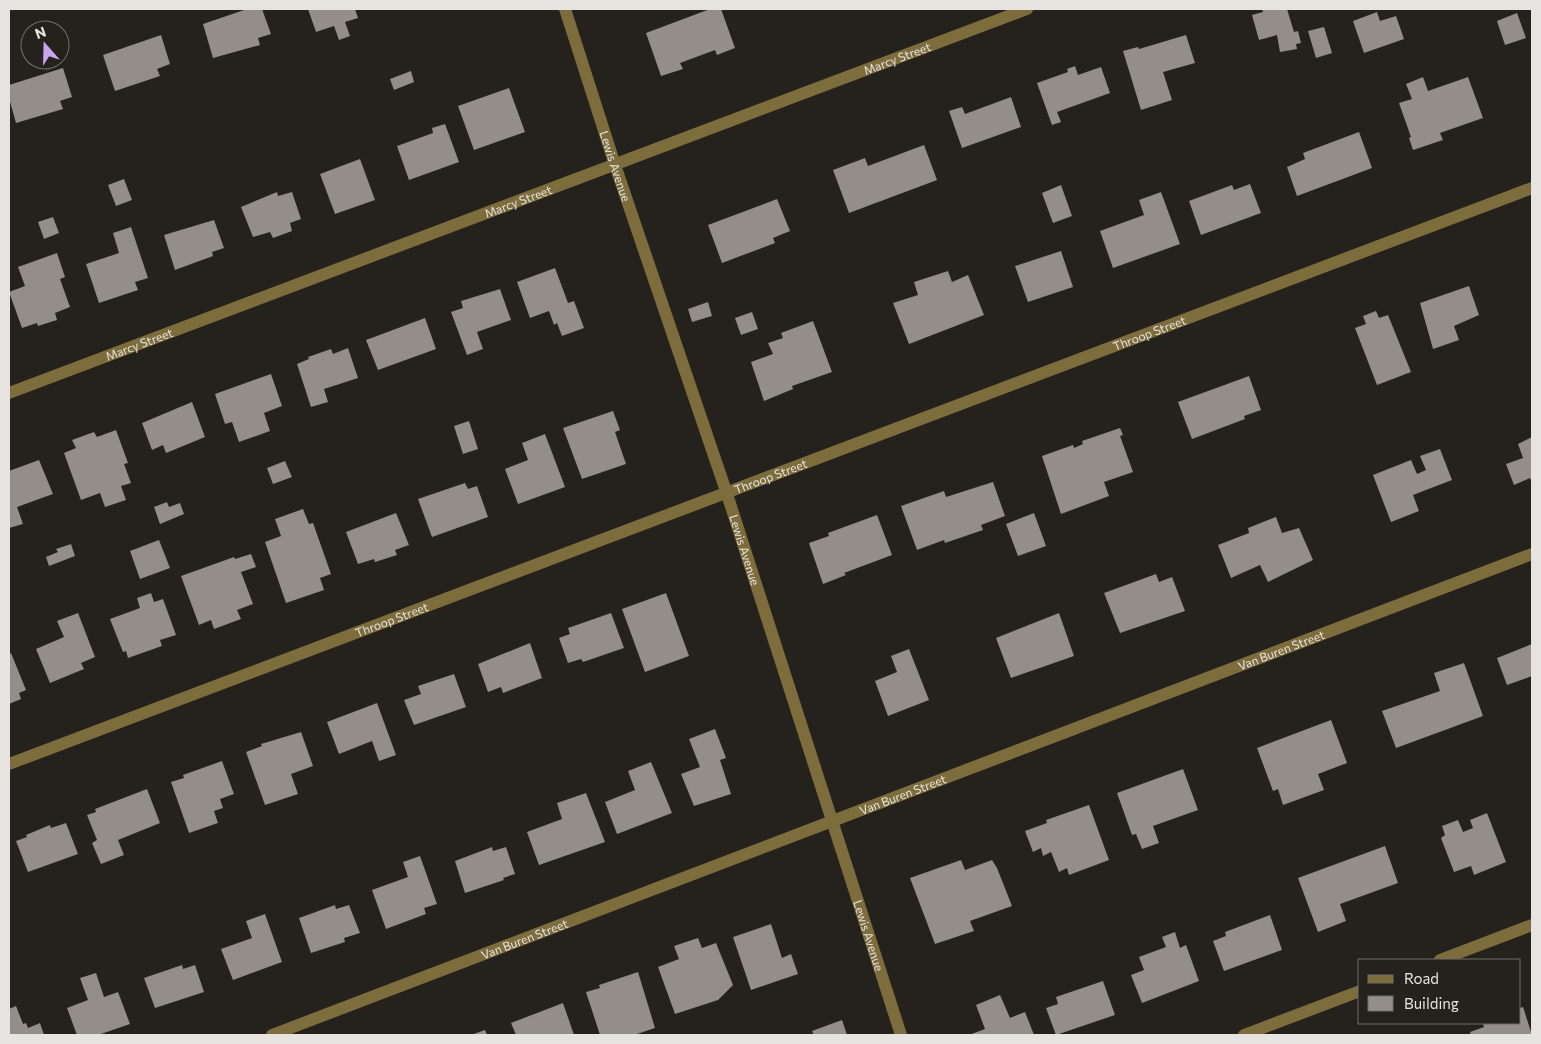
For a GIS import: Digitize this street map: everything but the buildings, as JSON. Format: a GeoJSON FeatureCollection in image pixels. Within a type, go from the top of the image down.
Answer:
{"type":"FeatureCollection","features":[{"type":"Feature","properties":{"kind":"street","name":"Lewis Avenue"},"geometry":{"type":"LineString","coordinates":[[565,9],[615,166],[727,494],[901,1035]]}},
{"type":"Feature","properties":{"kind":"street","name":"Marcy Street"},"geometry":{"type":"LineString","coordinates":[[9,393],[1027,9]]}},
{"type":"Feature","properties":{"kind":"street","name":"Throop Street"},"geometry":{"type":"LineString","coordinates":[[9,764],[1532,188]]}},
{"type":"Feature","properties":{"kind":"street","name":"Van Buren Street"},"geometry":{"type":"LineString","coordinates":[[272,1035],[1532,554]]}},
{"type":"Feature","properties":{"kind":"street"},"geometry":{"type":"LineString","coordinates":[[1443,959],[1532,925]]}},
{"type":"Feature","properties":{"kind":"street"},"geometry":{"type":"LineString","coordinates":[[1244,1035],[1358,992]]}}]}
